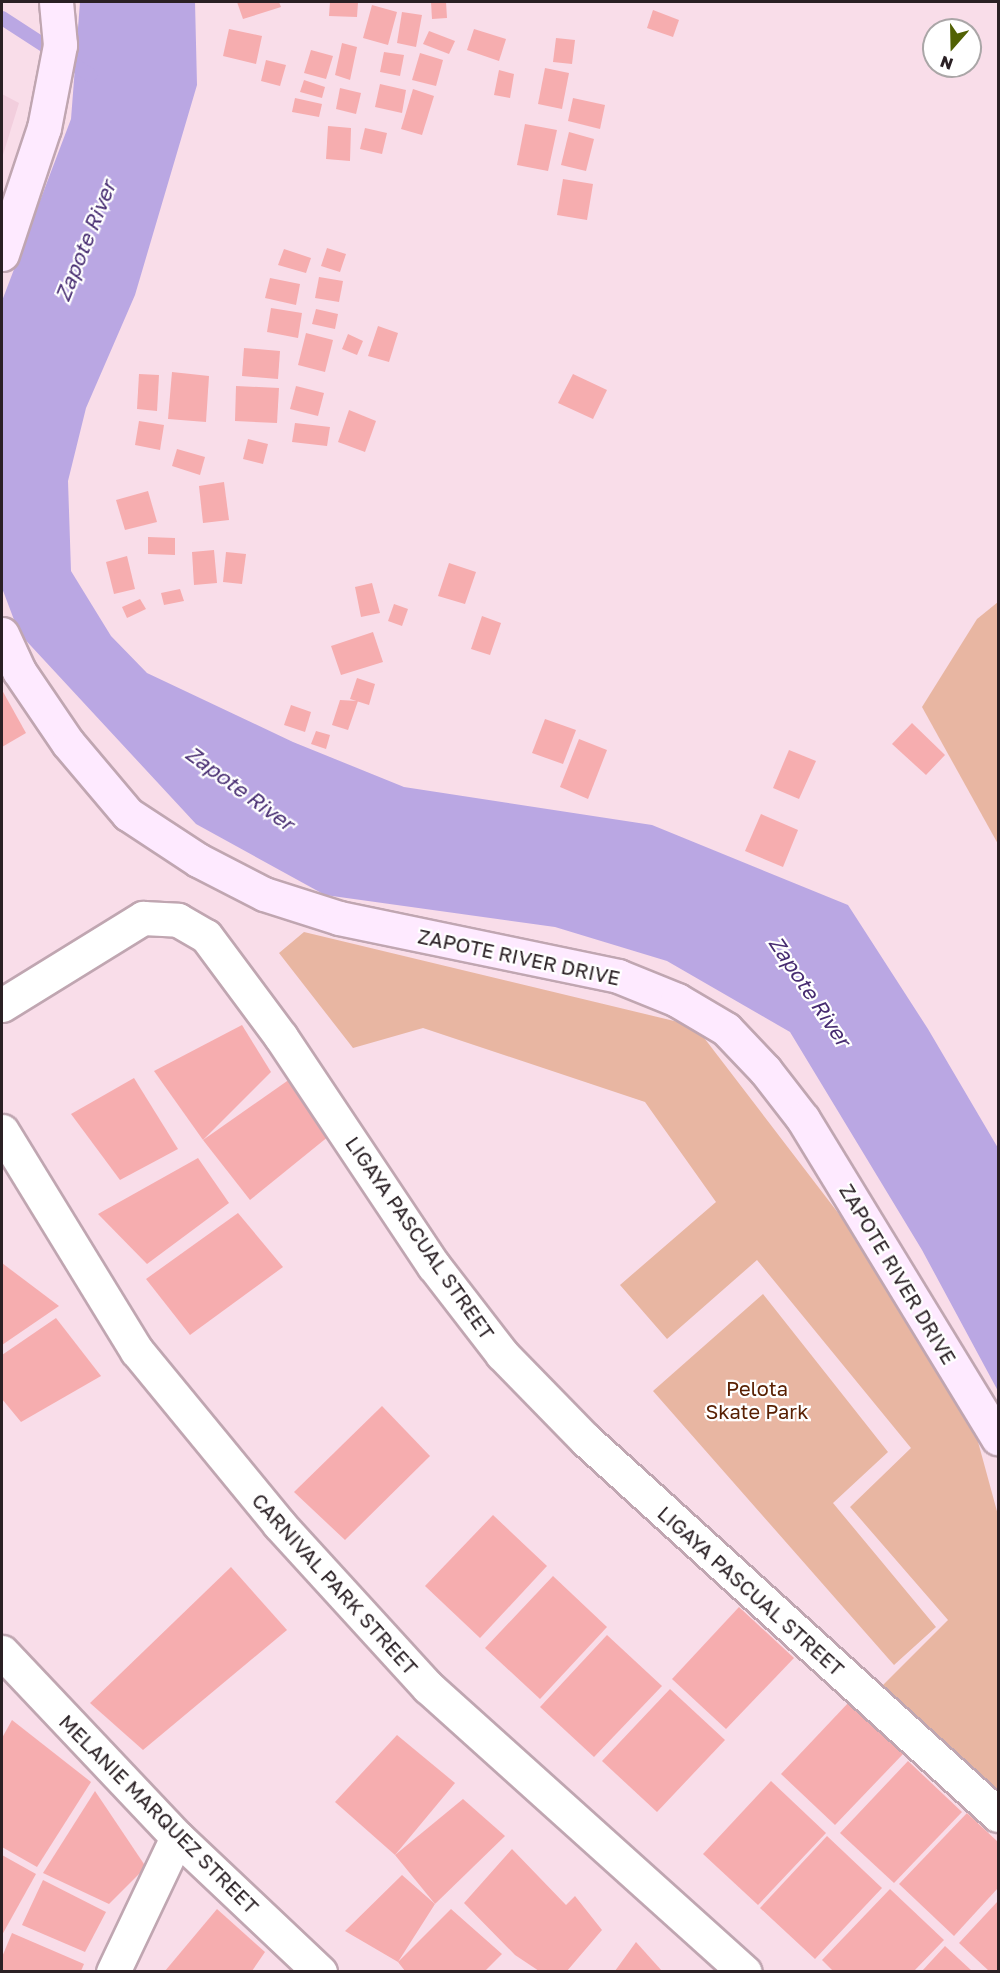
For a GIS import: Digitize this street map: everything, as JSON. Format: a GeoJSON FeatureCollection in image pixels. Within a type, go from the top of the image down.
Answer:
{"type":"FeatureCollection","features":[{"type":"Feature","properties":{"kind":"main road"},"geometry":{"type":"LineString","coordinates":[[2,254],[44,128],[60,45],[56,2]]}},
{"type":"Feature","properties":{"kind":"main road","name":"ZAPOTE RIVER DRIVE"},"geometry":{"type":"LineString","coordinates":[[2,634],[19,671],[68,743],[128,814],[198,860],[264,894],[339,918],[618,976],[677,1000],[726,1029],[765,1070],[803,1119],[999,1438]]}},
{"type":"Feature","properties":{"kind":"street","name":"LIGAYA PASCUAL STREET"},"geometry":{"type":"LineString","coordinates":[[2,1005],[143,918],[178,920],[206,936],[281,1037],[434,1266],[502,1354],[586,1440],[999,1815]]}},
{"type":"Feature","properties":{"kind":"street","name":"CARNIVAL PARK STREET"},"geometry":{"type":"LineString","coordinates":[[2,1131],[137,1351],[279,1524],[428,1687],[744,1971]]}},
{"type":"Feature","properties":{"kind":"street","name":"MELANIE MARQUEZ STREET"},"geometry":{"type":"LineString","coordinates":[[4,1663],[177,1837],[320,1971]]}},
{"type":"Feature","properties":{"kind":"street"},"geometry":{"type":"LineString","coordinates":[[113,1971],[177,1837]]}},
{"type":"Feature","properties":{"kind":"shaded area"},"geometry":{"type":"Polygon","coordinates":[[[2,94],[19,103],[2,158],[2,94]]]}},
{"type":"Feature","properties":{"kind":"green space"},"geometry":{"type":"Polygon","coordinates":[[[998,602],[998,844],[922,707],[977,619],[998,602]]]}},
{"type":"Feature","properties":{"kind":"green space"},"geometry":{"type":"Polygon","coordinates":[[[304,932],[695,1026],[891,1282],[977,1438],[998,1515],[998,1793],[880,1688],[948,1620],[850,1507],[911,1448],[757,1260],[667,1339],[620,1285],[716,1202],[645,1102],[423,1028],[353,1048],[279,953],[304,932]]]}},
{"type":"Feature","properties":{"kind":"green space","name":"Pelota Skate Park"},"geometry":{"type":"Polygon","coordinates":[[[763,1294],[888,1452],[833,1503],[936,1627],[894,1665],[653,1391],[763,1294]]]}},
{"type":"Feature","properties":{"kind":"water","name":"Zapote River"},"geometry":{"type":"Polygon","coordinates":[[[80,2],[195,2],[197,85],[135,295],[86,408],[68,481],[71,571],[111,636],[147,673],[293,742],[404,787],[652,825],[848,905],[928,1029],[998,1148],[998,1391],[922,1250],[790,1032],[667,961],[555,927],[325,895],[196,824],[19,633],[2,588],[2,301],[71,119],[80,2]]]}},
{"type":"Feature","properties":{"kind":"building"},"geometry":{"type":"Polygon","coordinates":[[[237,2],[279,2],[281,7],[243,19],[237,2]]]}},
{"type":"Feature","properties":{"kind":"building"},"geometry":{"type":"Polygon","coordinates":[[[330,2],[358,2],[357,17],[329,16],[330,2]]]}},
{"type":"Feature","properties":{"kind":"building"},"geometry":{"type":"Polygon","coordinates":[[[431,2],[446,2],[447,18],[432,19],[431,2]]]}},
{"type":"Feature","properties":{"kind":"building"},"geometry":{"type":"Polygon","coordinates":[[[372,5],[397,12],[388,45],[363,38],[372,5]]]}},
{"type":"Feature","properties":{"kind":"building"},"geometry":{"type":"Polygon","coordinates":[[[653,10],[679,20],[673,37],[647,28],[653,10]]]}},
{"type":"Feature","properties":{"kind":"building"},"geometry":{"type":"Polygon","coordinates":[[[402,12],[422,15],[416,47],[397,43],[402,12]]]}},
{"type":"Feature","properties":{"kind":"building"},"geometry":{"type":"Polygon","coordinates":[[[229,29],[262,36],[256,64],[223,56],[229,29]]]}},
{"type":"Feature","properties":{"kind":"building"},"geometry":{"type":"Polygon","coordinates":[[[474,29],[506,39],[499,61],[467,50],[474,29]]]}},
{"type":"Feature","properties":{"kind":"building"},"geometry":{"type":"Polygon","coordinates":[[[429,31],[455,41],[449,54],[423,44],[429,31]]]}},
{"type":"Feature","properties":{"kind":"building"},"geometry":{"type":"Polygon","coordinates":[[[556,38],[575,40],[572,64],[553,62],[556,38]]]}},
{"type":"Feature","properties":{"kind":"building"},"geometry":{"type":"Polygon","coordinates":[[[342,43],[357,47],[350,80],[335,75],[342,43]]]}},
{"type":"Feature","properties":{"kind":"building"},"geometry":{"type":"Polygon","coordinates":[[[311,50],[333,56],[326,79],[304,73],[311,50]]]}},
{"type":"Feature","properties":{"kind":"building"},"geometry":{"type":"Polygon","coordinates":[[[384,52],[404,55],[400,76],[380,72],[384,52]]]}},
{"type":"Feature","properties":{"kind":"building"},"geometry":{"type":"Polygon","coordinates":[[[420,53],[443,60],[436,86],[412,80],[420,53]]]}},
{"type":"Feature","properties":{"kind":"building"},"geometry":{"type":"Polygon","coordinates":[[[266,60],[286,65],[280,86],[261,81],[266,60]]]}},
{"type":"Feature","properties":{"kind":"building"},"geometry":{"type":"Polygon","coordinates":[[[545,68],[569,73],[562,109],[538,104],[545,68]]]}},
{"type":"Feature","properties":{"kind":"building"},"geometry":{"type":"Polygon","coordinates":[[[499,70],[514,74],[510,98],[494,95],[499,70]]]}},
{"type":"Feature","properties":{"kind":"building"},"geometry":{"type":"Polygon","coordinates":[[[304,80],[325,87],[322,98],[300,92],[304,80]]]}},
{"type":"Feature","properties":{"kind":"building"},"geometry":{"type":"Polygon","coordinates":[[[380,84],[406,90],[402,113],[375,107],[380,84]]]}},
{"type":"Feature","properties":{"kind":"building"},"geometry":{"type":"Polygon","coordinates":[[[340,88],[361,93],[356,114],[336,109],[340,88]]]}},
{"type":"Feature","properties":{"kind":"building"},"geometry":{"type":"Polygon","coordinates":[[[413,89],[434,96],[422,135],[401,129],[413,89]]]}},
{"type":"Feature","properties":{"kind":"building"},"geometry":{"type":"Polygon","coordinates":[[[295,98],[322,104],[319,117],[292,112],[295,98]]]}},
{"type":"Feature","properties":{"kind":"building"},"geometry":{"type":"Polygon","coordinates":[[[573,98],[605,105],[600,129],[568,121],[573,98]]]}},
{"type":"Feature","properties":{"kind":"building"},"geometry":{"type":"Polygon","coordinates":[[[525,124],[557,130],[548,171],[517,165],[525,124]]]}},
{"type":"Feature","properties":{"kind":"building"},"geometry":{"type":"Polygon","coordinates":[[[328,126],[351,128],[350,161],[326,159],[328,126]]]}},
{"type":"Feature","properties":{"kind":"building"},"geometry":{"type":"Polygon","coordinates":[[[365,128],[387,133],[382,154],[360,149],[365,128]]]}},
{"type":"Feature","properties":{"kind":"building"},"geometry":{"type":"Polygon","coordinates":[[[569,132],[594,139],[586,171],[561,165],[569,132]]]}},
{"type":"Feature","properties":{"kind":"building"},"geometry":{"type":"Polygon","coordinates":[[[563,179],[593,184],[587,220],[557,215],[563,179]]]}},
{"type":"Feature","properties":{"kind":"building"},"geometry":{"type":"Polygon","coordinates":[[[327,248],[346,254],[340,272],[321,266],[327,248]]]}},
{"type":"Feature","properties":{"kind":"building"},"geometry":{"type":"Polygon","coordinates":[[[284,249],[311,258],[306,273],[278,265],[284,249]]]}},
{"type":"Feature","properties":{"kind":"building"},"geometry":{"type":"Polygon","coordinates":[[[319,277],[343,281],[339,302],[315,298],[319,277]]]}},
{"type":"Feature","properties":{"kind":"building"},"geometry":{"type":"Polygon","coordinates":[[[270,278],[300,284],[296,305],[265,298],[270,278]]]}},
{"type":"Feature","properties":{"kind":"building"},"geometry":{"type":"Polygon","coordinates":[[[271,308],[302,313],[298,338],[267,332],[271,308]]]}},
{"type":"Feature","properties":{"kind":"building"},"geometry":{"type":"Polygon","coordinates":[[[316,309],[338,314],[335,329],[312,324],[316,309]]]}},
{"type":"Feature","properties":{"kind":"building"},"geometry":{"type":"Polygon","coordinates":[[[378,326],[398,333],[389,362],[368,356],[378,326]]]}},
{"type":"Feature","properties":{"kind":"building"},"geometry":{"type":"Polygon","coordinates":[[[306,333],[333,340],[325,372],[298,365],[306,333]]]}},
{"type":"Feature","properties":{"kind":"building"},"geometry":{"type":"Polygon","coordinates":[[[348,334],[363,341],[357,355],[342,349],[348,334]]]}},
{"type":"Feature","properties":{"kind":"building"},"geometry":{"type":"Polygon","coordinates":[[[244,348],[280,351],[278,379],[242,376],[244,348]]]}},
{"type":"Feature","properties":{"kind":"building"},"geometry":{"type":"Polygon","coordinates":[[[172,372],[209,376],[206,422],[168,419],[172,372]]]}},
{"type":"Feature","properties":{"kind":"building"},"geometry":{"type":"Polygon","coordinates":[[[139,374],[159,375],[157,411],[137,409],[139,374]]]}},
{"type":"Feature","properties":{"kind":"building"},"geometry":{"type":"Polygon","coordinates":[[[573,374],[607,390],[593,419],[558,403],[573,374]]]}},
{"type":"Feature","properties":{"kind":"building"},"geometry":{"type":"Polygon","coordinates":[[[236,386],[279,388],[277,423],[235,421],[236,386]]]}},
{"type":"Feature","properties":{"kind":"building"},"geometry":{"type":"Polygon","coordinates":[[[296,386],[324,393],[318,416],[290,409],[296,386]]]}},
{"type":"Feature","properties":{"kind":"building"},"geometry":{"type":"Polygon","coordinates":[[[349,410],[376,421],[365,452],[338,442],[349,410]]]}},
{"type":"Feature","properties":{"kind":"building"},"geometry":{"type":"Polygon","coordinates":[[[139,421],[164,425],[160,450],[135,445],[139,421]]]}},
{"type":"Feature","properties":{"kind":"building"},"geometry":{"type":"Polygon","coordinates":[[[295,423],[330,427],[327,446],[292,442],[295,423]]]}},
{"type":"Feature","properties":{"kind":"building"},"geometry":{"type":"Polygon","coordinates":[[[248,439],[268,444],[263,464],[243,459],[248,439]]]}},
{"type":"Feature","properties":{"kind":"building"},"geometry":{"type":"Polygon","coordinates":[[[177,449],[205,457],[200,475],[172,466],[177,449]]]}},
{"type":"Feature","properties":{"kind":"building"},"geometry":{"type":"Polygon","coordinates":[[[224,482],[229,520],[203,523],[199,486],[224,482]]]}},
{"type":"Feature","properties":{"kind":"building"},"geometry":{"type":"Polygon","coordinates":[[[148,491],[157,522],[125,530],[116,500],[148,491]]]}},
{"type":"Feature","properties":{"kind":"building"},"geometry":{"type":"Polygon","coordinates":[[[148,537],[175,538],[175,555],[148,554],[148,537]]]}},
{"type":"Feature","properties":{"kind":"building"},"geometry":{"type":"Polygon","coordinates":[[[214,550],[217,583],[194,585],[192,552],[214,550]]]}},
{"type":"Feature","properties":{"kind":"building"},"geometry":{"type":"Polygon","coordinates":[[[226,552],[246,554],[242,584],[223,582],[226,552]]]}},
{"type":"Feature","properties":{"kind":"building"},"geometry":{"type":"Polygon","coordinates":[[[127,556],[135,589],[114,594],[106,562],[127,556]]]}},
{"type":"Feature","properties":{"kind":"building"},"geometry":{"type":"Polygon","coordinates":[[[449,563],[476,572],[465,604],[438,596],[449,563]]]}},
{"type":"Feature","properties":{"kind":"building"},"geometry":{"type":"Polygon","coordinates":[[[372,583],[380,613],[361,617],[355,587],[372,583]]]}},
{"type":"Feature","properties":{"kind":"building"},"geometry":{"type":"Polygon","coordinates":[[[180,589],[184,601],[164,605],[161,593],[180,589]]]}},
{"type":"Feature","properties":{"kind":"building"},"geometry":{"type":"Polygon","coordinates":[[[140,599],[146,609],[127,618],[122,607],[140,599]]]}},
{"type":"Feature","properties":{"kind":"building"},"geometry":{"type":"Polygon","coordinates":[[[394,604],[408,609],[402,626],[388,621],[394,604]]]}},
{"type":"Feature","properties":{"kind":"building"},"geometry":{"type":"Polygon","coordinates":[[[482,616],[501,623],[490,655],[471,649],[482,616]]]}},
{"type":"Feature","properties":{"kind":"building"},"geometry":{"type":"Polygon","coordinates":[[[373,632],[383,662],[341,675],[331,646],[373,632]]]}},
{"type":"Feature","properties":{"kind":"building"},"geometry":{"type":"Polygon","coordinates":[[[357,678],[375,684],[369,705],[350,699],[357,678]]]}},
{"type":"Feature","properties":{"kind":"building"},"geometry":{"type":"Polygon","coordinates":[[[2,690],[26,733],[2,747],[2,690]]]}},
{"type":"Feature","properties":{"kind":"building"},"geometry":{"type":"Polygon","coordinates":[[[340,700],[358,701],[348,730],[332,725],[340,700]]]}},
{"type":"Feature","properties":{"kind":"building"},"geometry":{"type":"Polygon","coordinates":[[[291,705],[311,712],[305,732],[284,725],[291,705]]]}},
{"type":"Feature","properties":{"kind":"building"},"geometry":{"type":"Polygon","coordinates":[[[545,719],[576,730],[563,764],[532,753],[545,719]]]}},
{"type":"Feature","properties":{"kind":"building"},"geometry":{"type":"Polygon","coordinates":[[[912,723],[945,755],[926,775],[892,744],[912,723]]]}},
{"type":"Feature","properties":{"kind":"building"},"geometry":{"type":"Polygon","coordinates":[[[316,731],[330,735],[326,749],[311,744],[316,731]]]}},
{"type":"Feature","properties":{"kind":"building"},"geometry":{"type":"Polygon","coordinates":[[[579,739],[607,750],[588,799],[560,787],[579,739]]]}},
{"type":"Feature","properties":{"kind":"building"},"geometry":{"type":"Polygon","coordinates":[[[789,750],[816,761],[799,799],[773,788],[789,750]]]}},
{"type":"Feature","properties":{"kind":"building"},"geometry":{"type":"Polygon","coordinates":[[[761,814],[798,830],[783,867],[745,851],[761,814]]]}},
{"type":"Feature","properties":{"kind":"building"},"geometry":{"type":"Polygon","coordinates":[[[242,1025],[271,1072],[203,1140],[154,1071],[242,1025]]]}},
{"type":"Feature","properties":{"kind":"building"},"geometry":{"type":"Polygon","coordinates":[[[134,1078],[178,1149],[120,1180],[71,1114],[134,1078]]]}},
{"type":"Feature","properties":{"kind":"building"},"geometry":{"type":"Polygon","coordinates":[[[290,1079],[329,1136],[250,1200],[203,1140],[290,1079]]]}},
{"type":"Feature","properties":{"kind":"building"},"geometry":{"type":"Polygon","coordinates":[[[198,1158],[229,1203],[147,1264],[98,1214],[198,1158]]]}},
{"type":"Feature","properties":{"kind":"building"},"geometry":{"type":"Polygon","coordinates":[[[238,1213],[283,1267],[190,1335],[146,1279],[238,1213]]]}},
{"type":"Feature","properties":{"kind":"building"},"geometry":{"type":"Polygon","coordinates":[[[2,1263],[59,1306],[2,1345],[2,1263]]]}},
{"type":"Feature","properties":{"kind":"building"},"geometry":{"type":"Polygon","coordinates":[[[56,1318],[101,1376],[21,1422],[2,1399],[2,1355],[56,1318]]]}},
{"type":"Feature","properties":{"kind":"building"},"geometry":{"type":"Polygon","coordinates":[[[382,1406],[430,1456],[345,1540],[294,1492],[382,1406]]]}},
{"type":"Feature","properties":{"kind":"building"},"geometry":{"type":"Polygon","coordinates":[[[493,1515],[547,1566],[480,1638],[425,1586],[493,1515]]]}},
{"type":"Feature","properties":{"kind":"building"},"geometry":{"type":"Polygon","coordinates":[[[231,1567],[287,1630],[143,1750],[90,1703],[231,1567]]]}},
{"type":"Feature","properties":{"kind":"building"},"geometry":{"type":"Polygon","coordinates":[[[553,1576],[607,1627],[540,1699],[485,1648],[553,1576]]]}},
{"type":"Feature","properties":{"kind":"building"},"geometry":{"type":"Polygon","coordinates":[[[739,1607],[794,1658],[726,1729],[672,1679],[739,1607]]]}},
{"type":"Feature","properties":{"kind":"building"},"geometry":{"type":"Polygon","coordinates":[[[607,1635],[662,1686],[594,1757],[540,1707],[607,1635]]]}},
{"type":"Feature","properties":{"kind":"building"},"geometry":{"type":"Polygon","coordinates":[[[670,1689],[725,1740],[657,1812],[602,1761],[670,1689]]]}},
{"type":"Feature","properties":{"kind":"building"},"geometry":{"type":"Polygon","coordinates":[[[849,1702],[904,1753],[835,1825],[781,1774],[849,1702]]]}},
{"type":"Feature","properties":{"kind":"building"},"geometry":{"type":"Polygon","coordinates":[[[12,1720],[91,1782],[37,1867],[2,1847],[2,1738],[12,1720]]]}},
{"type":"Feature","properties":{"kind":"building"},"geometry":{"type":"Polygon","coordinates":[[[397,1735],[455,1783],[395,1855],[335,1802],[397,1735]]]}},
{"type":"Feature","properties":{"kind":"building"},"geometry":{"type":"Polygon","coordinates":[[[908,1761],[962,1812],[894,1883],[840,1833],[908,1761]]]}},
{"type":"Feature","properties":{"kind":"building"},"geometry":{"type":"Polygon","coordinates":[[[771,1781],[826,1833],[758,1905],[703,1854],[771,1781]]]}},
{"type":"Feature","properties":{"kind":"building"},"geometry":{"type":"Polygon","coordinates":[[[95,1791],[146,1867],[109,1904],[43,1873],[95,1791]]]}},
{"type":"Feature","properties":{"kind":"building"},"geometry":{"type":"Polygon","coordinates":[[[463,1799],[505,1836],[435,1904],[395,1855],[463,1799]]]}},
{"type":"Feature","properties":{"kind":"building"},"geometry":{"type":"Polygon","coordinates":[[[967,1813],[998,1842],[998,1888],[954,1936],[899,1884],[967,1813]]]}},
{"type":"Feature","properties":{"kind":"building"},"geometry":{"type":"Polygon","coordinates":[[[827,1836],[882,1888],[815,1959],[760,1908],[827,1836]]]}},
{"type":"Feature","properties":{"kind":"building"},"geometry":{"type":"Polygon","coordinates":[[[512,1849],[566,1905],[575,1896],[602,1930],[567,1971],[539,1971],[515,1955],[464,1903],[512,1849]]]}},
{"type":"Feature","properties":{"kind":"building"},"geometry":{"type":"Polygon","coordinates":[[[2,1855],[36,1874],[2,1935],[2,1855]]]}},
{"type":"Feature","properties":{"kind":"building"},"geometry":{"type":"Polygon","coordinates":[[[402,1875],[435,1904],[398,1962],[345,1931],[402,1875]]]}},
{"type":"Feature","properties":{"kind":"building"},"geometry":{"type":"Polygon","coordinates":[[[43,1880],[106,1912],[85,1952],[22,1925],[43,1880]]]}},
{"type":"Feature","properties":{"kind":"building"},"geometry":{"type":"Polygon","coordinates":[[[890,1889],[944,1940],[914,1971],[833,1971],[822,1960],[890,1889]]]}},
{"type":"Feature","properties":{"kind":"building"},"geometry":{"type":"Polygon","coordinates":[[[998,1901],[998,1971],[989,1971],[959,1943],[998,1901]]]}},
{"type":"Feature","properties":{"kind":"building"},"geometry":{"type":"Polygon","coordinates":[[[217,1909],[265,1952],[252,1971],[165,1971],[217,1909]]]}},
{"type":"Feature","properties":{"kind":"building"},"geometry":{"type":"Polygon","coordinates":[[[451,1909],[502,1954],[485,1971],[405,1971],[398,1962],[451,1909]]]}},
{"type":"Feature","properties":{"kind":"building"},"geometry":{"type":"Polygon","coordinates":[[[12,1933],[84,1964],[81,1971],[2,1971],[2,1957],[12,1933]]]}},
{"type":"Feature","properties":{"kind":"building"},"geometry":{"type":"Polygon","coordinates":[[[636,1942],[662,1971],[615,1971],[636,1942]]]}},
{"type":"Feature","properties":{"kind":"building"},"geometry":{"type":"Polygon","coordinates":[[[945,1946],[972,1971],[922,1971],[945,1946]]]}},
{"type":"Feature","properties":{"kind":"waterway"},"geometry":{"type":"LineString","coordinates":[[2,18],[90,75]]}}]}
